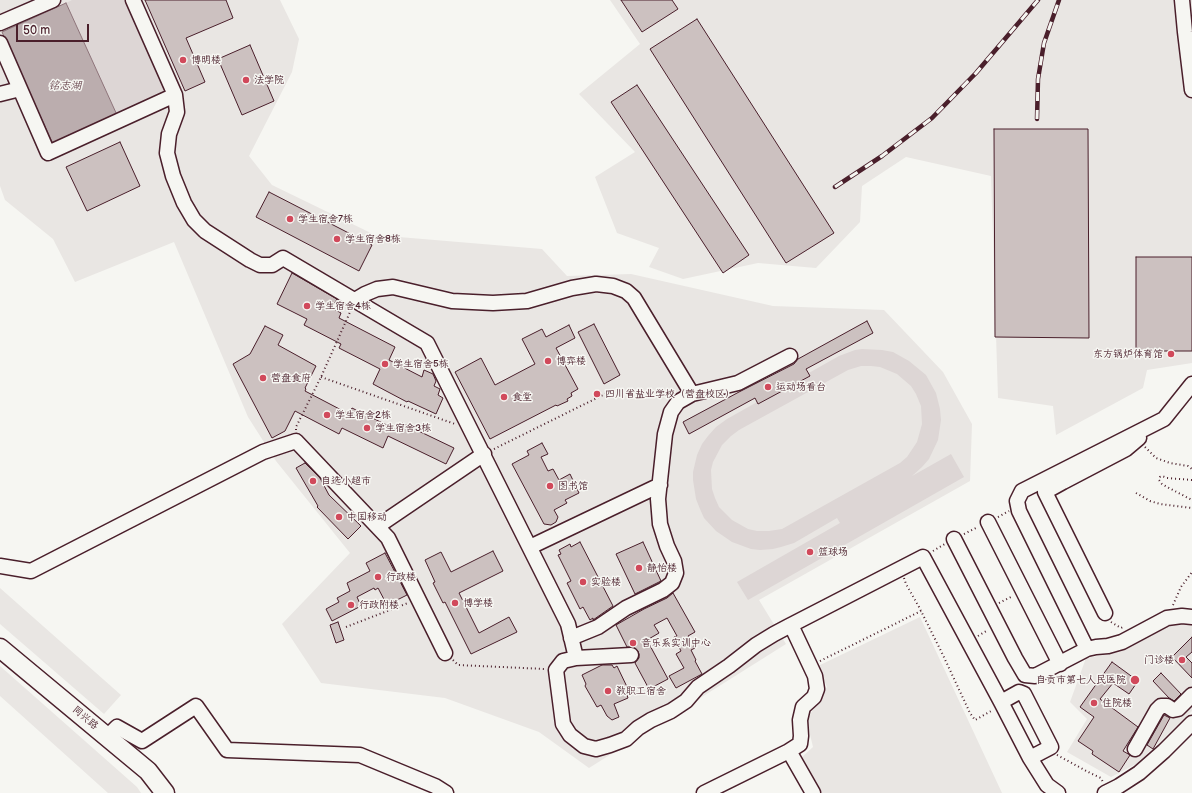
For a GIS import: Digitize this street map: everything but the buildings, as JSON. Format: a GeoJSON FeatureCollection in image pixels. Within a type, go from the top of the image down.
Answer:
{"type":"FeatureCollection","features":[{"type":"Feature","properties":{"kind":"main road","name":"同兴路"},"geometry":{"type":"LineString","coordinates":[[0,648],[148,771],[165,793]]}},
{"type":"Feature","properties":{"kind":"street"},"geometry":{"type":"LineString","coordinates":[[0,23],[53,0]]}},
{"type":"Feature","properties":{"kind":"street"},"geometry":{"type":"LineString","coordinates":[[134,0],[175,95],[177,112],[169,134],[167,153],[173,176],[184,203],[194,220],[205,231],[260,265],[272,265],[283,258],[427,344],[484,454],[568,624],[576,658]]}},
{"type":"Feature","properties":{"kind":"street"},"geometry":{"type":"LineString","coordinates":[[1182,0],[1192,90]]}},
{"type":"Feature","properties":{"kind":"street"},"geometry":{"type":"LineString","coordinates":[[0,43],[48,153],[175,95]]}},
{"type":"Feature","properties":{"kind":"street"},"geometry":{"type":"LineString","coordinates":[[0,94],[20,89]]}},
{"type":"Feature","properties":{"kind":"street"},"geometry":{"type":"LineString","coordinates":[[355,300],[377,289],[393,288],[452,302],[493,303],[527,300],[572,288],[596,284],[613,286],[626,291],[634,298],[692,394]]}},
{"type":"Feature","properties":{"kind":"street"},"geometry":{"type":"LineString","coordinates":[[571,638],[598,627],[626,608],[663,590],[672,583],[676,574],[674,561],[667,546],[660,524],[658,500],[665,434],[670,412],[678,402],[692,394],[738,383],[790,356]]}},
{"type":"Feature","properties":{"kind":"street"},"geometry":{"type":"LineString","coordinates":[[1087,649],[1020,511],[1018,501],[1022,491],[1164,419],[1192,384]]}},
{"type":"Feature","properties":{"kind":"street"},"geometry":{"type":"LineString","coordinates":[[1105,613],[1045,492],[1126,449],[1151,426]]}},
{"type":"Feature","properties":{"kind":"street"},"geometry":{"type":"LineString","coordinates":[[0,566],[32,571],[263,452],[296,441],[388,538],[445,653]]}},
{"type":"Feature","properties":{"kind":"street"},"geometry":{"type":"LineString","coordinates":[[378,526],[484,454]]}},
{"type":"Feature","properties":{"kind":"street"},"geometry":{"type":"LineString","coordinates":[[530,547],[660,485]]}},
{"type":"Feature","properties":{"kind":"street"},"geometry":{"type":"LineString","coordinates":[[988,522],[1060,664]]}},
{"type":"Feature","properties":{"kind":"street"},"geometry":{"type":"LineString","coordinates":[[954,539],[1015,658],[1025,674],[1035,676],[1087,649],[1122,642],[1167,618],[1182,616],[1192,617]]}},
{"type":"Feature","properties":{"kind":"street"},"geometry":{"type":"LineString","coordinates":[[631,655],[576,658],[563,661],[556,670],[563,724],[570,735],[584,746],[596,749],[610,746],[626,739],[638,728],[671,711],[686,701],[698,687],[756,645],[774,634],[923,557],[1000,705],[1030,758],[1047,785],[1058,793]]}},
{"type":"Feature","properties":{"kind":"street"},"geometry":{"type":"LineString","coordinates":[[704,793],[789,751],[800,744],[802,736],[800,720],[803,707],[814,697],[818,689],[815,676],[792,625]]}},
{"type":"Feature","properties":{"kind":"street"},"geometry":{"type":"LineString","coordinates":[[1000,705],[1019,692],[1024,694],[1051,747],[1030,758]]}},
{"type":"Feature","properties":{"kind":"street"},"geometry":{"type":"LineString","coordinates":[[1135,748],[1157,710],[1161,706],[1167,706],[1173,710],[1178,709],[1192,695]]}},
{"type":"Feature","properties":{"kind":"street"},"geometry":{"type":"LineString","coordinates":[[107,737],[117,727],[142,741],[196,706],[227,750],[360,755],[435,786],[446,793]]}},
{"type":"Feature","properties":{"kind":"street"},"geometry":{"type":"LineString","coordinates":[[1105,793],[1139,773],[1192,723]]}},
{"type":"Feature","properties":{"kind":"street"},"geometry":{"type":"LineString","coordinates":[[789,751],[813,793]]}},
{"type":"Feature","properties":{"kind":"path"},"geometry":{"type":"LineString","coordinates":[[296,441],[296,427],[321,378],[355,300]]}},
{"type":"Feature","properties":{"kind":"path"},"geometry":{"type":"LineString","coordinates":[[321,378],[471,430]]}},
{"type":"Feature","properties":{"kind":"path"},"geometry":{"type":"LineString","coordinates":[[484,454],[613,390]]}},
{"type":"Feature","properties":{"kind":"path"},"geometry":{"type":"LineString","coordinates":[[1137,439],[1156,458],[1170,463],[1188,466],[1192,469]]}},
{"type":"Feature","properties":{"kind":"path"},"geometry":{"type":"LineString","coordinates":[[1192,480],[1167,478],[1162,476],[1159,480],[1162,484],[1192,500]]}},
{"type":"Feature","properties":{"kind":"path"},"geometry":{"type":"LineString","coordinates":[[1136,493],[1150,501],[1160,504],[1192,508]]}},
{"type":"Feature","properties":{"kind":"path"},"geometry":{"type":"LineString","coordinates":[[923,557],[1018,506]]}},
{"type":"Feature","properties":{"kind":"path"},"geometry":{"type":"LineString","coordinates":[[902,568],[906,584],[921,611],[970,713],[975,720],[1000,705]]}},
{"type":"Feature","properties":{"kind":"path"},"geometry":{"type":"LineString","coordinates":[[1173,605],[1192,572]]}},
{"type":"Feature","properties":{"kind":"path"},"geometry":{"type":"LineString","coordinates":[[989,608],[1023,591]]}},
{"type":"Feature","properties":{"kind":"path"},"geometry":{"type":"LineString","coordinates":[[346,627],[419,599]]}},
{"type":"Feature","properties":{"kind":"path"},"geometry":{"type":"LineString","coordinates":[[810,666],[921,611]]}},
{"type":"Feature","properties":{"kind":"path"},"geometry":{"type":"LineString","coordinates":[[968,641],[998,625]]}},
{"type":"Feature","properties":{"kind":"path"},"geometry":{"type":"LineString","coordinates":[[445,653],[458,665],[556,670]]}},
{"type":"Feature","properties":{"kind":"shaded area","name":"四川省盐业学校（营盘校区）"},"geometry":{"type":"Polygon","coordinates":[[[0,0],[280,0],[299,39],[292,72],[249,156],[272,185],[375,235],[542,249],[567,276],[631,274],[773,306],[884,310],[943,372],[972,424],[970,481],[759,600],[786,644],[589,768],[539,732],[445,698],[321,683],[282,624],[350,553],[276,461],[248,417],[174,242],[75,282],[53,239],[5,200],[0,186],[0,0]]]}},
{"type":"Feature","properties":{"kind":"shaded area"},"geometry":{"type":"Polygon","coordinates":[[[72,0],[126,0],[168,92],[117,115],[66,3],[72,0]]]}},
{"type":"Feature","properties":{"kind":"shaded area"},"geometry":{"type":"Polygon","coordinates":[[[610,0],[1192,0],[1192,363],[1147,370],[1143,388],[1056,435],[1053,406],[998,398],[991,176],[906,157],[862,186],[860,222],[816,268],[758,263],[683,279],[649,267],[659,248],[617,233],[595,177],[635,152],[579,94],[640,44],[610,0]]]}},
{"type":"Feature","properties":{"kind":"shaded area"},"geometry":{"type":"Polygon","coordinates":[[[855,350],[882,350],[893,352],[909,361],[926,375],[936,393],[941,420],[938,440],[929,459],[912,476],[951,454],[964,477],[748,600],[737,582],[840,523],[837,518],[794,543],[773,549],[751,549],[732,542],[716,531],[704,518],[700,509],[696,499],[693,480],[693,472],[697,455],[708,436],[716,427],[727,419],[839,356],[855,350]],[[861,366],[848,370],[739,430],[722,445],[713,462],[711,470],[712,489],[719,507],[732,520],[748,529],[757,531],[782,529],[900,463],[907,457],[917,442],[922,424],[921,406],[911,386],[897,374],[880,367],[861,366]]]}},
{"type":"Feature","properties":{"kind":"shaded area"},"geometry":{"type":"Polygon","coordinates":[[[0,588],[121,695],[104,714],[0,624],[0,588]]]}},
{"type":"Feature","properties":{"kind":"shaded area"},"geometry":{"type":"Polygon","coordinates":[[[920,617],[1002,793],[822,793],[802,757],[813,747],[807,722],[827,687],[818,666],[920,617]]]}},
{"type":"Feature","properties":{"kind":"shaded area","name":"自贡市第七人民医院"},"geometry":{"type":"Polygon","coordinates":[[[1192,621],[1192,711],[1136,764],[1111,777],[1067,752],[1087,719],[1070,702],[1086,658],[1120,652],[1165,622],[1192,621]]]}},
{"type":"Feature","properties":{"kind":"shaded area"},"geometry":{"type":"Polygon","coordinates":[[[0,666],[137,787],[141,793],[108,793],[0,696],[0,666]]]}},
{"type":"Feature","properties":{"kind":"water","name":"铭志湖"},"geometry":{"type":"Polygon","coordinates":[[[66,3],[117,115],[53,144],[2,32],[66,3]]]}},
{"type":"Feature","properties":{"kind":"railway"},"geometry":{"type":"LineString","coordinates":[[835,187],[882,156],[932,118],[976,73],[1038,0]]}},
{"type":"Feature","properties":{"kind":"railway"},"geometry":{"type":"LineString","coordinates":[[1037,119],[1038,79],[1044,43],[1059,0]]}},
{"type":"Feature","properties":{"kind":"place","name":"博明楼"},"geometry":{"type":"Point","coordinates":[183,60]}},
{"type":"Feature","properties":{"kind":"place","name":"法学院"},"geometry":{"type":"Point","coordinates":[246,80]}},
{"type":"Feature","properties":{"kind":"place","name":"学生宿舍7栋"},"geometry":{"type":"Point","coordinates":[290,219]}},
{"type":"Feature","properties":{"kind":"place","name":"学生宿舍8栋"},"geometry":{"type":"Point","coordinates":[337,239]}},
{"type":"Feature","properties":{"kind":"place","name":"学生宿舍4栋"},"geometry":{"type":"Point","coordinates":[307,306]}},
{"type":"Feature","properties":{"kind":"place","name":"东方锅炉体育馆"},"geometry":{"type":"Point","coordinates":[1171,354]}},
{"type":"Feature","properties":{"kind":"place","name":"博弈楼"},"geometry":{"type":"Point","coordinates":[548,361]}},
{"type":"Feature","properties":{"kind":"place","name":"学生宿舍5栋"},"geometry":{"type":"Point","coordinates":[385,364]}},
{"type":"Feature","properties":{"kind":"place","name":"营盘食府"},"geometry":{"type":"Point","coordinates":[263,378]}},
{"type":"Feature","properties":{"kind":"place","name":"运动场看台"},"geometry":{"type":"Point","coordinates":[768,387]}},
{"type":"Feature","properties":{"kind":"place","name":"四川省盐业学校（营盘校区）"},"geometry":{"type":"Point","coordinates":[597,394]}},
{"type":"Feature","properties":{"kind":"place","name":"食堂"},"geometry":{"type":"Point","coordinates":[504,397]}},
{"type":"Feature","properties":{"kind":"place","name":"学生宿舍2栋"},"geometry":{"type":"Point","coordinates":[327,415]}},
{"type":"Feature","properties":{"kind":"place","name":"学生宿舍3栋"},"geometry":{"type":"Point","coordinates":[367,428]}},
{"type":"Feature","properties":{"kind":"place","name":"自选小超市"},"geometry":{"type":"Point","coordinates":[313,481]}},
{"type":"Feature","properties":{"kind":"place","name":"图书馆"},"geometry":{"type":"Point","coordinates":[550,486]}},
{"type":"Feature","properties":{"kind":"place","name":"中国移动"},"geometry":{"type":"Point","coordinates":[339,517]}},
{"type":"Feature","properties":{"kind":"place","name":"篮球场"},"geometry":{"type":"Point","coordinates":[810,552]}},
{"type":"Feature","properties":{"kind":"place","name":"静怡楼"},"geometry":{"type":"Point","coordinates":[639,568]}},
{"type":"Feature","properties":{"kind":"place","name":"行政楼"},"geometry":{"type":"Point","coordinates":[378,577]}},
{"type":"Feature","properties":{"kind":"place","name":"实验楼"},"geometry":{"type":"Point","coordinates":[583,582]}},
{"type":"Feature","properties":{"kind":"place","name":"博学楼"},"geometry":{"type":"Point","coordinates":[455,603]}},
{"type":"Feature","properties":{"kind":"place","name":"行政附楼"},"geometry":{"type":"Point","coordinates":[351,605]}},
{"type":"Feature","properties":{"kind":"place","name":"音乐系实训中心"},"geometry":{"type":"Point","coordinates":[633,643]}},
{"type":"Feature","properties":{"kind":"place","name":"门诊楼"},"geometry":{"type":"Point","coordinates":[1182,660]}},
{"type":"Feature","properties":{"kind":"place","name":"自贡市第七人民医院"},"geometry":{"type":"Point","coordinates":[1135,680]}},
{"type":"Feature","properties":{"kind":"place","name":"教职工宿舍"},"geometry":{"type":"Point","coordinates":[608,691]}},
{"type":"Feature","properties":{"kind":"place","name":"住院楼"},"geometry":{"type":"Point","coordinates":[1094,703]}}]}
